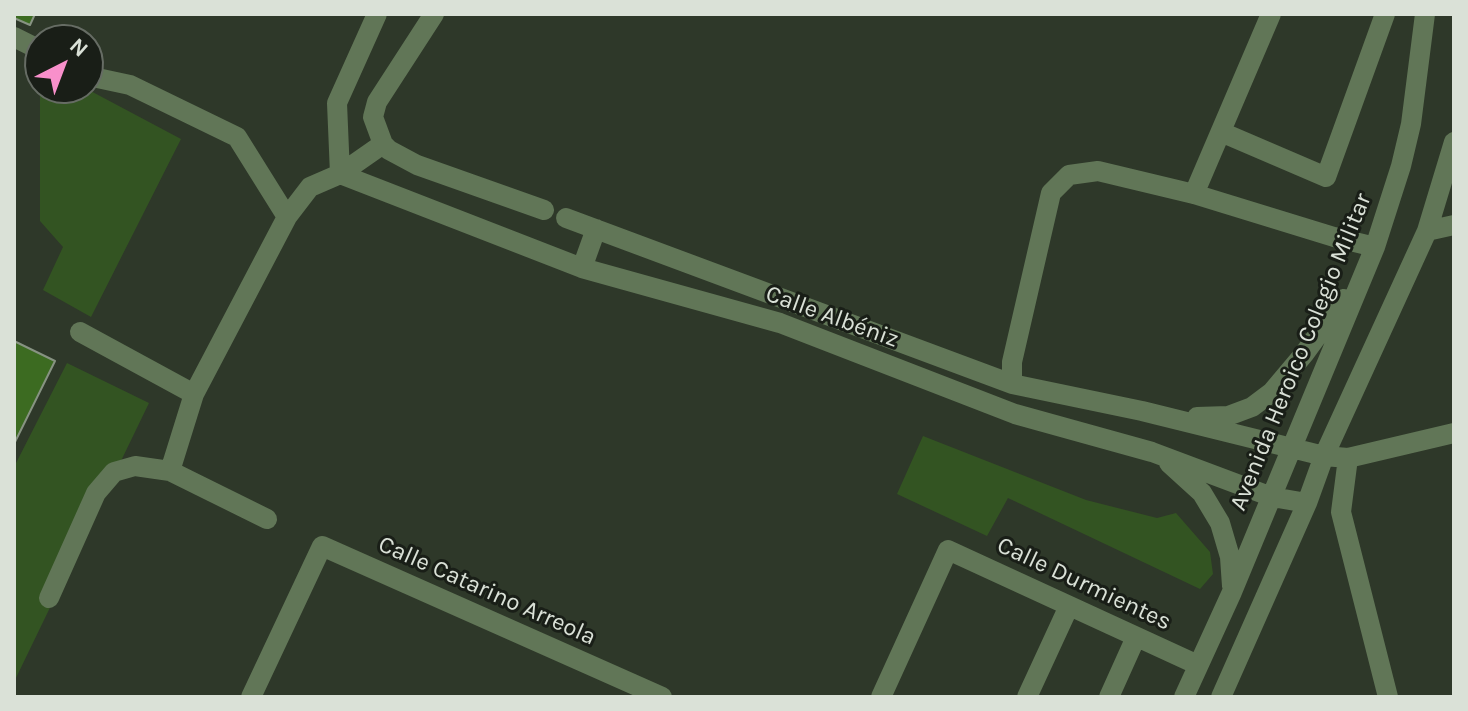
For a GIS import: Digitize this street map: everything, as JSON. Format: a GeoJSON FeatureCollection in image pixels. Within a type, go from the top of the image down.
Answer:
{"type":"FeatureCollection","features":[{"type":"Feature","properties":{"kind":"street"},"geometry":{"type":"LineString","coordinates":[[340,174],[337,103],[377,14]]}},
{"type":"Feature","properties":{"kind":"street"},"geometry":{"type":"LineString","coordinates":[[434,14],[377,102],[373,117],[383,144],[403,158],[544,210]]}},
{"type":"Feature","properties":{"kind":"street"},"geometry":{"type":"LineString","coordinates":[[1194,194],[1271,14]]}},
{"type":"Feature","properties":{"kind":"street"},"geometry":{"type":"LineString","coordinates":[[1221,132],[1326,177],[1385,14]]}},
{"type":"Feature","properties":{"kind":"street","name":"Avenida Heroico Colegio Militar"},"geometry":{"type":"LineString","coordinates":[[1184,697],[1232,592],[1375,247],[1411,124],[1425,14]]}},
{"type":"Feature","properties":{"kind":"street"},"geometry":{"type":"LineString","coordinates":[[104,79],[130,85],[237,137],[287,217]]}},
{"type":"Feature","properties":{"kind":"street"},"geometry":{"type":"LineString","coordinates":[[1427,231],[1454,142]]}},
{"type":"Feature","properties":{"kind":"street"},"geometry":{"type":"LineString","coordinates":[[170,471],[194,394],[287,217],[310,187],[340,174],[383,144]]}},
{"type":"Feature","properties":{"kind":"street"},"geometry":{"type":"LineString","coordinates":[[422,205],[434,170]]}},
{"type":"Feature","properties":{"kind":"street"},"geometry":{"type":"LineString","coordinates":[[1012,384],[1012,362],[1051,193],[1069,175],[1098,171],[1194,194],[1375,247]]}},
{"type":"Feature","properties":{"kind":"street","name":"Calle Albéniz"},"geometry":{"type":"LineString","coordinates":[[340,174],[582,268],[780,323],[1015,414],[1152,452],[1272,497],[1307,503]]}},
{"type":"Feature","properties":{"kind":"street"},"geometry":{"type":"LineString","coordinates":[[1221,697],[1307,503],[1324,456],[1454,174]]}},
{"type":"Feature","properties":{"kind":"street","name":"Calle Albéniz"},"geometry":{"type":"LineString","coordinates":[[566,218],[1012,384],[1142,411],[1324,456],[1348,458],[1454,433]]}},
{"type":"Feature","properties":{"kind":"street"},"geometry":{"type":"LineString","coordinates":[[1427,231],[1454,225]]}},
{"type":"Feature","properties":{"kind":"street"},"geometry":{"type":"LineString","coordinates":[[582,268],[596,229]]}},
{"type":"Feature","properties":{"kind":"street"},"geometry":{"type":"LineString","coordinates":[[1142,411],[1204,417],[1228,416],[1252,407],[1272,392],[1304,354],[1366,270]]}},
{"type":"Feature","properties":{"kind":"street"},"geometry":{"type":"LineString","coordinates":[[80,332],[194,394]]}},
{"type":"Feature","properties":{"kind":"street"},"geometry":{"type":"LineString","coordinates":[[1152,452],[1202,493],[1220,523],[1230,557],[1232,592]]}},
{"type":"Feature","properties":{"kind":"street"},"geometry":{"type":"LineString","coordinates":[[1348,458],[1341,512],[1388,697]]}},
{"type":"Feature","properties":{"kind":"street"},"geometry":{"type":"LineString","coordinates":[[49,598],[96,493],[114,472],[135,466],[170,471],[267,519]]}},
{"type":"Feature","properties":{"kind":"street","name":"Calle Catarino Arreola"},"geometry":{"type":"LineString","coordinates":[[251,697],[322,546],[627,690],[662,697]]}},
{"type":"Feature","properties":{"kind":"street","name":"Calle Durmientes"},"geometry":{"type":"LineString","coordinates":[[881,697],[948,550],[1198,665]]}},
{"type":"Feature","properties":{"kind":"street"},"geometry":{"type":"LineString","coordinates":[[1027,697],[1069,606]]}},
{"type":"Feature","properties":{"kind":"street"},"geometry":{"type":"LineString","coordinates":[[1109,697],[1136,637]]}},
{"type":"Feature","properties":{"kind":"green space"},"geometry":{"type":"Polygon","coordinates":[[[104,98],[181,139],[91,317],[43,290],[63,247],[40,221],[40,104],[104,104],[104,98]]]}},
{"type":"Feature","properties":{"kind":"green space"},"geometry":{"type":"Polygon","coordinates":[[[67,363],[149,403],[14,682],[14,467],[67,363]]]}},
{"type":"Feature","properties":{"kind":"green space"},"geometry":{"type":"Polygon","coordinates":[[[923,436],[1086,500],[1157,518],[1176,513],[1210,552],[1213,574],[1200,589],[1008,498],[987,536],[897,494],[923,436]]]}},
{"type":"Feature","properties":{"kind":"building"},"geometry":{"type":"Polygon","coordinates":[[[14,14],[35,14],[30,24],[14,18],[14,14]]]}},
{"type":"Feature","properties":{"kind":"building"},"geometry":{"type":"Polygon","coordinates":[[[14,341],[55,361],[14,444],[14,341]]]}}]}
